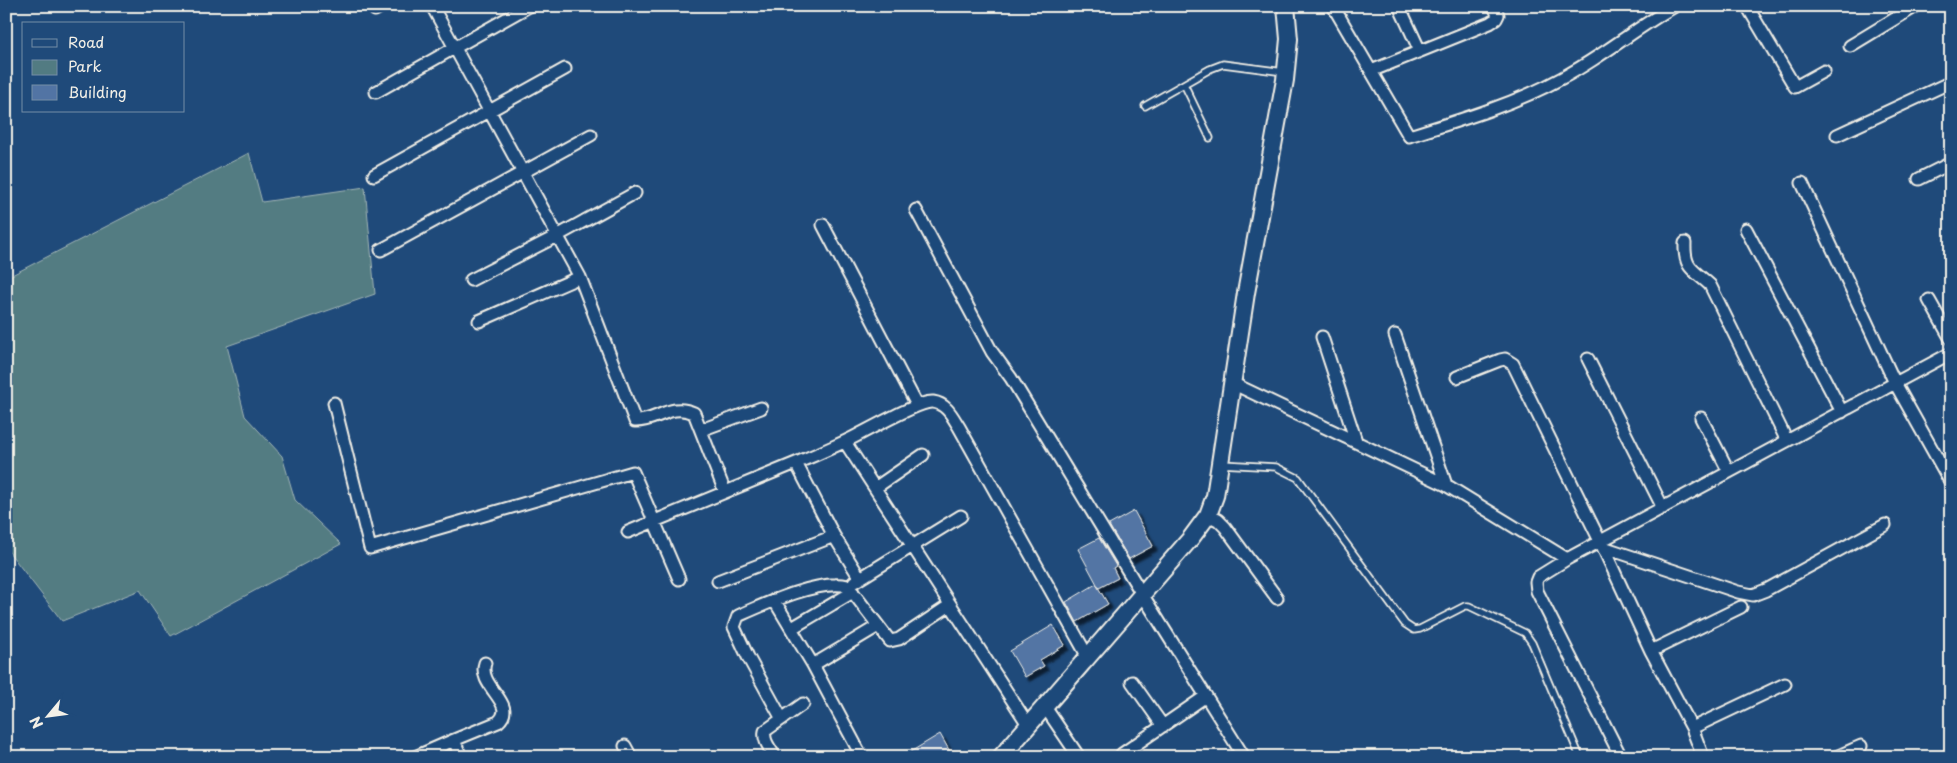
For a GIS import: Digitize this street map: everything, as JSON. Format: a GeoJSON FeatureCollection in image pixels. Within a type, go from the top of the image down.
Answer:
{"type":"FeatureCollection","features":[{"type":"Feature","properties":{"kind":"main road"},"geometry":{"type":"LineString","coordinates":[[1001,757],[1191,538],[1208,515],[1215,496],[1232,383],[1286,72],[1289,39],[1286,6]]}},
{"type":"Feature","properties":{"kind":"street"},"geometry":{"type":"LineString","coordinates":[[432,6],[580,277],[635,421],[644,421],[671,410],[684,408],[694,413],[725,492]]}},
{"type":"Feature","properties":{"kind":"street"},"geometry":{"type":"LineString","coordinates":[[376,92],[529,6]]}},
{"type":"Feature","properties":{"kind":"street"},"geometry":{"type":"LineString","coordinates":[[1333,6],[1409,136],[1517,99],[1554,82],[1590,63],[1675,6]]}},
{"type":"Feature","properties":{"kind":"street"},"geometry":{"type":"LineString","coordinates":[[1371,71],[1496,20],[1498,15],[1494,6]]}},
{"type":"Feature","properties":{"kind":"street"},"geometry":{"type":"LineString","coordinates":[[1747,6],[1795,87],[1824,71]]}},
{"type":"Feature","properties":{"kind":"street"},"geometry":{"type":"LineString","coordinates":[[1850,46],[1916,6]]}},
{"type":"Feature","properties":{"kind":"street"},"geometry":{"type":"LineString","coordinates":[[1400,8],[1420,51]]}},
{"type":"Feature","properties":{"kind":"street"},"geometry":{"type":"LineString","coordinates":[[374,175],[565,69]]}},
{"type":"Feature","properties":{"kind":"street"},"geometry":{"type":"LineString","coordinates":[[1837,135],[1951,82]]}},
{"type":"Feature","properties":{"kind":"street"},"geometry":{"type":"LineString","coordinates":[[381,250],[591,135]]}},
{"type":"Feature","properties":{"kind":"street"},"geometry":{"type":"LineString","coordinates":[[1920,179],[1951,163]]}},
{"type":"Feature","properties":{"kind":"street"},"geometry":{"type":"LineString","coordinates":[[1802,183],[1895,383],[1951,483]]}},
{"type":"Feature","properties":{"kind":"street"},"geometry":{"type":"LineString","coordinates":[[471,280],[557,236],[635,192]]}},
{"type":"Feature","properties":{"kind":"street"},"geometry":{"type":"LineString","coordinates":[[916,210],[992,352],[1016,386],[1142,594],[1244,757]]}},
{"type":"Feature","properties":{"kind":"street"},"geometry":{"type":"LineString","coordinates":[[823,225],[917,405]]}},
{"type":"Feature","properties":{"kind":"street"},"geometry":{"type":"LineString","coordinates":[[1746,229],[1842,412]]}},
{"type":"Feature","properties":{"kind":"street"},"geometry":{"type":"LineString","coordinates":[[1684,243],[1684,257],[1689,268],[1710,285],[1787,441]]}},
{"type":"Feature","properties":{"kind":"street"},"geometry":{"type":"LineString","coordinates":[[479,321],[580,277]]}},
{"type":"Feature","properties":{"kind":"street"},"geometry":{"type":"LineString","coordinates":[[1929,300],[1951,339]]}},
{"type":"Feature","properties":{"kind":"street"},"geometry":{"type":"LineString","coordinates":[[1395,334],[1446,485]]}},
{"type":"Feature","properties":{"kind":"street"},"geometry":{"type":"LineString","coordinates":[[1322,337],[1356,441]]}},
{"type":"Feature","properties":{"kind":"street"},"geometry":{"type":"LineString","coordinates":[[1621,757],[1536,586],[1538,577],[1543,572],[1602,544],[1663,508],[1951,353]]}},
{"type":"Feature","properties":{"kind":"street"},"geometry":{"type":"LineString","coordinates":[[1457,378],[1500,360],[1505,359],[1512,364],[1602,544],[1651,651],[1692,728],[1703,757]]}},
{"type":"Feature","properties":{"kind":"street"},"geometry":{"type":"LineString","coordinates":[[1588,359],[1663,508]]}},
{"type":"Feature","properties":{"kind":"street"},"geometry":{"type":"LineString","coordinates":[[1232,383],[1446,485],[1567,559]]}},
{"type":"Feature","properties":{"kind":"street"},"geometry":{"type":"LineString","coordinates":[[628,532],[845,442],[917,405],[930,401],[942,404],[948,409],[1088,657]]}},
{"type":"Feature","properties":{"kind":"street"},"geometry":{"type":"LineString","coordinates":[[334,403],[370,548],[633,472],[679,579]]}},
{"type":"Feature","properties":{"kind":"street"},"geometry":{"type":"LineString","coordinates":[[701,430],[761,408]]}},
{"type":"Feature","properties":{"kind":"street"},"geometry":{"type":"LineString","coordinates":[[1701,418],[1729,472]]}},
{"type":"Feature","properties":{"kind":"street"},"geometry":{"type":"LineString","coordinates":[[845,442],[1028,726]]}},
{"type":"Feature","properties":{"kind":"street"},"geometry":{"type":"LineString","coordinates":[[874,488],[924,455]]}},
{"type":"Feature","properties":{"kind":"street"},"geometry":{"type":"LineString","coordinates":[[796,463],[834,536],[860,578]]}},
{"type":"Feature","properties":{"kind":"street"},"geometry":{"type":"LineString","coordinates":[[1208,515],[1222,523],[1276,598]]}},
{"type":"Feature","properties":{"kind":"street"},"geometry":{"type":"LineString","coordinates":[[792,628],[850,589],[860,578],[961,516]]}},
{"type":"Feature","properties":{"kind":"street"},"geometry":{"type":"LineString","coordinates":[[1602,544],[1738,592],[1753,595],[1766,590],[1885,525]]}},
{"type":"Feature","properties":{"kind":"street"},"geometry":{"type":"LineString","coordinates":[[718,581],[834,536]]}},
{"type":"Feature","properties":{"kind":"street"},"geometry":{"type":"LineString","coordinates":[[782,719],[734,627],[738,616],[774,600],[826,585],[837,584],[850,589],[890,641],[899,639],[950,605]]}},
{"type":"Feature","properties":{"kind":"street"},"geometry":{"type":"LineString","coordinates":[[774,600],[813,665],[862,757]]}},
{"type":"Feature","properties":{"kind":"street"},"geometry":{"type":"LineString","coordinates":[[1651,651],[1741,607]]}},
{"type":"Feature","properties":{"kind":"street"},"geometry":{"type":"LineString","coordinates":[[813,665],[878,626]]}},
{"type":"Feature","properties":{"kind":"street"},"geometry":{"type":"LineString","coordinates":[[415,757],[498,722],[503,717],[505,711],[503,704],[484,674],[485,663]]}},
{"type":"Feature","properties":{"kind":"street"},"geometry":{"type":"LineString","coordinates":[[1132,682],[1163,726]]}},
{"type":"Feature","properties":{"kind":"street"},"geometry":{"type":"LineString","coordinates":[[1692,728],[1785,684]]}},
{"type":"Feature","properties":{"kind":"street"},"geometry":{"type":"LineString","coordinates":[[1122,754],[1206,696]]}},
{"type":"Feature","properties":{"kind":"street"},"geometry":{"type":"LineString","coordinates":[[776,757],[764,736],[765,731],[803,704]]}},
{"type":"Feature","properties":{"kind":"street"},"geometry":{"type":"LineString","coordinates":[[1046,707],[1079,757]]}},
{"type":"Feature","properties":{"kind":"street"},"geometry":{"type":"LineString","coordinates":[[454,740],[461,757]]}},
{"type":"Feature","properties":{"kind":"street"},"geometry":{"type":"LineString","coordinates":[[625,746],[631,757]]}},
{"type":"Feature","properties":{"kind":"street"},"geometry":{"type":"LineString","coordinates":[[1836,757],[1861,746]]}},
{"type":"Feature","properties":{"kind":"lane"},"geometry":{"type":"LineString","coordinates":[[1145,106],[1210,69],[1223,64],[1286,72]]}},
{"type":"Feature","properties":{"kind":"lane"},"geometry":{"type":"LineString","coordinates":[[1184,84],[1210,138]]}},
{"type":"Feature","properties":{"kind":"lane"},"geometry":{"type":"LineString","coordinates":[[1220,464],[1276,467],[1298,478],[1404,624],[1410,628],[1420,629],[1465,606],[1469,606],[1524,633],[1532,644],[1580,757]]}},
{"type":"Feature","properties":{"kind":"green space"},"geometry":{"type":"Polygon","coordinates":[[[249,153],[262,202],[365,187],[375,294],[227,346],[245,416],[282,456],[295,500],[341,544],[171,636],[140,590],[62,621],[6,548],[6,278],[249,153]]]}},
{"type":"Feature","properties":{"kind":"building"},"geometry":{"type":"Polygon","coordinates":[[[1134,511],[1153,546],[1129,559],[1109,525],[1134,511]]]}},
{"type":"Feature","properties":{"kind":"building"},"geometry":{"type":"Polygon","coordinates":[[[1099,538],[1116,566],[1113,568],[1118,578],[1099,588],[1078,549],[1099,538]]]}},
{"type":"Feature","properties":{"kind":"building"},"geometry":{"type":"Polygon","coordinates":[[[1096,584],[1108,604],[1077,622],[1066,602],[1096,584]]]}},
{"type":"Feature","properties":{"kind":"building"},"geometry":{"type":"Polygon","coordinates":[[[1053,625],[1065,645],[1040,660],[1044,666],[1025,677],[1010,651],[1053,625]]]}},
{"type":"Feature","properties":{"kind":"building"},"geometry":{"type":"Polygon","coordinates":[[[940,734],[953,757],[902,757],[940,734]]]}}]}
